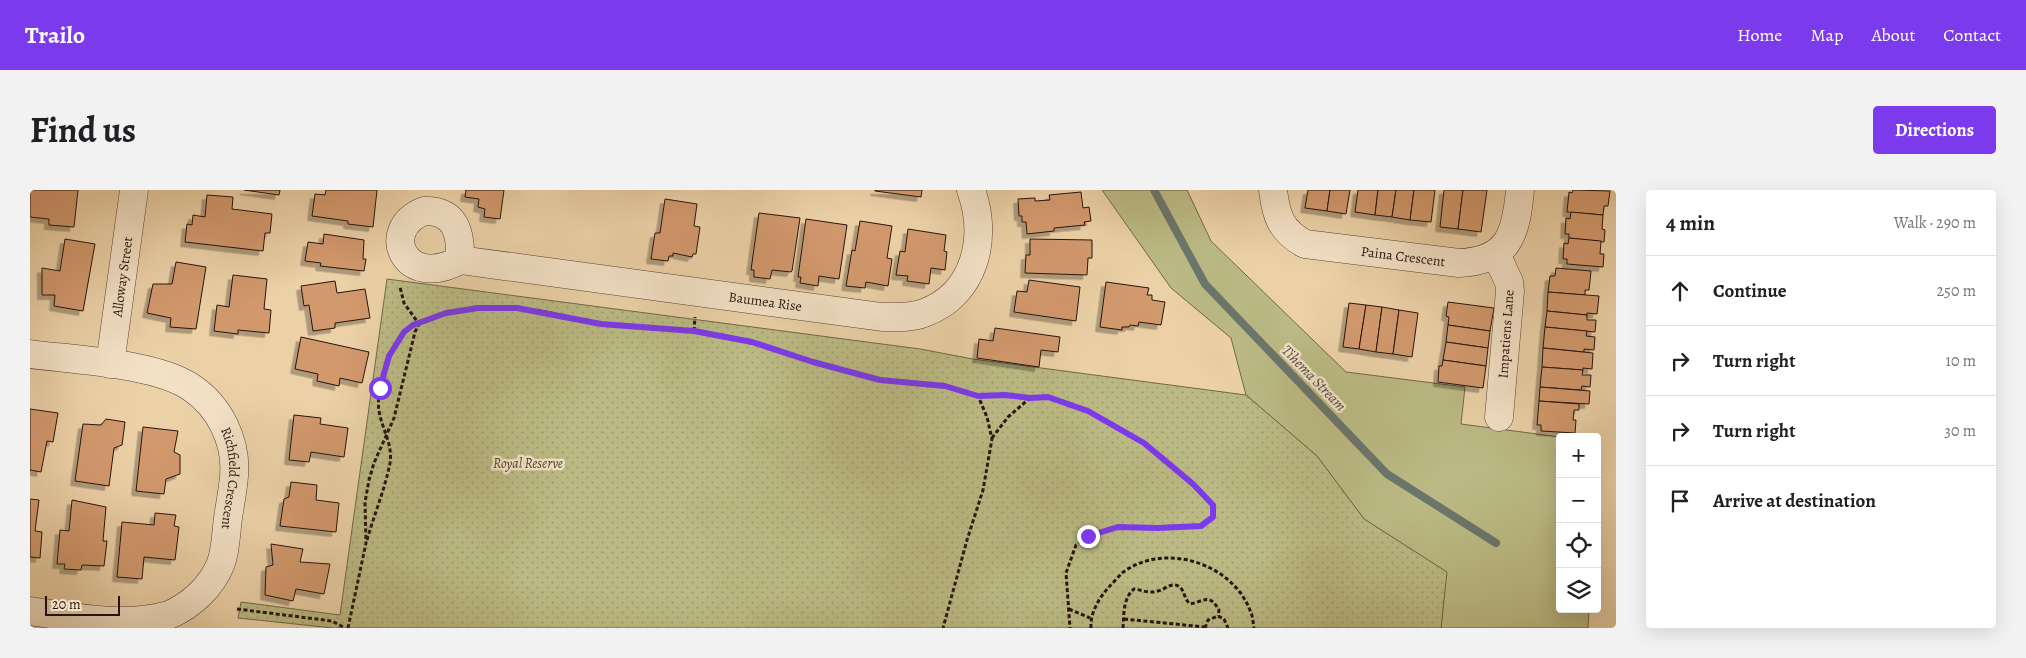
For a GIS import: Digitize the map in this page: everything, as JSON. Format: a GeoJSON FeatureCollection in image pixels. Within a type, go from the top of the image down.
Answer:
{"type":"FeatureCollection","features":[{"type":"Feature","properties":{"kind":"street","name":"Alloway Street"},"geometry":{"type":"LineString","coordinates":[[110,364],[134,190]]}},
{"type":"Feature","properties":{"kind":"street","name":"Baumea Rise"},"geometry":{"type":"LineString","coordinates":[[460,260],[882,317],[912,316],[924,313],[940,305],[958,289],[970,271],[977,252],[980,225],[978,210],[971,190]]}},
{"type":"Feature","properties":{"kind":"street","name":"Paina Crescent"},"geometry":{"type":"LineString","coordinates":[[1273,190],[1279,219],[1296,239],[1305,244],[1459,263],[1474,262],[1496,254]]}},
{"type":"Feature","properties":{"kind":"street"},"geometry":{"type":"LineString","coordinates":[[1496,254],[1509,240],[1514,230],[1520,190]]}},
{"type":"Feature","properties":{"kind":"street","name":"Impatiens Lane"},"geometry":{"type":"LineString","coordinates":[[1496,254],[1510,282],[1499,417]]}},
{"type":"Feature","properties":{"kind":"street","name":"Richfield Crescent"},"geometry":{"type":"LineString","coordinates":[[30,354],[110,364],[154,372],[177,379],[206,399],[218,415],[227,431],[233,455],[234,475],[221,561],[215,576],[206,589],[183,608],[156,619],[121,623],[30,611]]}},
{"type":"Feature","properties":{"kind":"path"},"geometry":{"type":"LineString","coordinates":[[400,288],[404,304],[419,324]]}},
{"type":"Feature","properties":{"kind":"path"},"geometry":{"type":"LineString","coordinates":[[237,609],[332,621],[346,628],[366,543],[390,463],[387,435],[380,420],[378,409],[380,388],[389,356],[398,338],[408,328],[446,313],[478,308],[517,308],[601,324],[694,331],[752,342],[813,362],[880,380],[945,386],[978,396],[1048,397],[1088,411],[1144,443],[1193,484],[1213,505],[1213,517],[1201,526],[1118,527],[1088,536],[1076,545],[1066,573],[1070,628]]}},
{"type":"Feature","properties":{"kind":"path"},"geometry":{"type":"LineString","coordinates":[[694,331],[695,316]]}},
{"type":"Feature","properties":{"kind":"path"},"geometry":{"type":"LineString","coordinates":[[366,543],[364,510],[369,480],[399,402],[410,346],[419,324]]}},
{"type":"Feature","properties":{"kind":"path"},"geometry":{"type":"LineString","coordinates":[[944,628],[967,540],[983,490],[992,439],[987,417],[978,396]]}},
{"type":"Feature","properties":{"kind":"path"},"geometry":{"type":"LineString","coordinates":[[992,439],[1008,417],[1030,398]]}},
{"type":"Feature","properties":{"kind":"path"},"geometry":{"type":"LineString","coordinates":[[1091,628],[1090,618],[1103,594],[1122,573],[1142,563],[1161,558],[1195,561],[1229,580],[1242,596],[1251,613],[1254,628]]}},
{"type":"Feature","properties":{"kind":"path"},"geometry":{"type":"LineString","coordinates":[[1123,628],[1126,600],[1134,588],[1157,592],[1172,584],[1178,585],[1190,604],[1206,598],[1214,602],[1219,610],[1218,616]]}},
{"type":"Feature","properties":{"kind":"path"},"geometry":{"type":"LineString","coordinates":[[1069,609],[1090,618]]}},
{"type":"Feature","properties":{"kind":"path"},"geometry":{"type":"LineString","coordinates":[[1123,619],[1178,626],[1205,627],[1211,618],[1218,616],[1224,619],[1228,628]]}},
{"type":"Feature","properties":{"kind":"green space"},"geometry":{"type":"Polygon","coordinates":[[[1102,190],[1187,190],[1211,241],[1346,372],[1465,387],[1461,424],[1556,436],[1556,613],[1589,613],[1588,628],[1441,628],[1446,572],[1364,519],[1317,456],[1246,395],[1231,338],[1171,288],[1102,190]]]}},
{"type":"Feature","properties":{"kind":"green space","name":"Royal Reserve"},"geometry":{"type":"Polygon","coordinates":[[[387,279],[920,349],[973,359],[1246,395],[1317,456],[1364,519],[1447,572],[1441,628],[333,628],[238,618],[241,602],[340,615],[387,279]]]}},
{"type":"Feature","properties":{"kind":"building"},"geometry":{"type":"Polygon","coordinates":[[[30,190],[78,190],[74,227],[49,225],[49,219],[30,217],[30,190]]]}},
{"type":"Feature","properties":{"kind":"building"},"geometry":{"type":"Polygon","coordinates":[[[244,190],[280,190],[279,195],[244,190]]]}},
{"type":"Feature","properties":{"kind":"building"},"geometry":{"type":"Polygon","coordinates":[[[326,190],[377,190],[373,227],[312,216],[315,194],[325,195],[326,190]]]}},
{"type":"Feature","properties":{"kind":"building"},"geometry":{"type":"Polygon","coordinates":[[[466,190],[504,190],[500,219],[484,217],[485,209],[478,207],[479,199],[465,197],[466,190]]]}},
{"type":"Feature","properties":{"kind":"building"},"geometry":{"type":"Polygon","coordinates":[[[875,190],[922,190],[921,197],[875,191],[875,190]]]}},
{"type":"Feature","properties":{"kind":"building"},"geometry":{"type":"Polygon","coordinates":[[[1308,190],[1330,190],[1327,211],[1305,208],[1308,190]]]}},
{"type":"Feature","properties":{"kind":"building"},"geometry":{"type":"Polygon","coordinates":[[[1330,190],[1350,190],[1346,214],[1327,211],[1330,190]]]}},
{"type":"Feature","properties":{"kind":"building"},"geometry":{"type":"Polygon","coordinates":[[[1358,190],[1378,190],[1375,215],[1355,212],[1358,190]]]}},
{"type":"Feature","properties":{"kind":"building"},"geometry":{"type":"Polygon","coordinates":[[[1378,190],[1396,190],[1392,217],[1375,215],[1378,190]]]}},
{"type":"Feature","properties":{"kind":"building"},"geometry":{"type":"Polygon","coordinates":[[[1396,190],[1414,190],[1410,220],[1392,217],[1396,190]]]}},
{"type":"Feature","properties":{"kind":"building"},"geometry":{"type":"Polygon","coordinates":[[[1414,190],[1435,190],[1431,222],[1410,220],[1414,190]]]}},
{"type":"Feature","properties":{"kind":"building"},"geometry":{"type":"Polygon","coordinates":[[[1444,190],[1463,190],[1458,229],[1440,227],[1444,190]]]}},
{"type":"Feature","properties":{"kind":"building"},"geometry":{"type":"Polygon","coordinates":[[[1463,190],[1487,190],[1481,232],[1458,229],[1463,190]]]}},
{"type":"Feature","properties":{"kind":"building"},"geometry":{"type":"Polygon","coordinates":[[[1573,190],[1610,191],[1608,206],[1604,206],[1603,215],[1567,212],[1569,192],[1572,193],[1573,190]]]}},
{"type":"Feature","properties":{"kind":"building"},"geometry":{"type":"Polygon","coordinates":[[[1081,192],[1083,208],[1089,207],[1091,221],[1084,222],[1085,225],[1054,228],[1054,231],[1027,234],[1026,222],[1022,222],[1022,216],[1019,216],[1018,199],[1035,198],[1035,201],[1050,200],[1049,195],[1081,192]]]}},
{"type":"Feature","properties":{"kind":"building"},"geometry":{"type":"Polygon","coordinates":[[[207,195],[233,197],[232,209],[272,214],[270,233],[265,233],[263,251],[185,242],[187,224],[192,225],[193,215],[205,217],[207,195]]]}},
{"type":"Feature","properties":{"kind":"building"},"geometry":{"type":"Polygon","coordinates":[[[665,199],[697,204],[694,226],[700,227],[696,254],[693,254],[692,257],[673,253],[673,256],[669,256],[668,261],[651,259],[655,233],[660,233],[665,199]]]}},
{"type":"Feature","properties":{"kind":"building"},"geometry":{"type":"Polygon","coordinates":[[[1571,212],[1603,215],[1602,229],[1605,230],[1604,242],[1569,238],[1569,234],[1565,234],[1566,218],[1570,219],[1571,212]]]}},
{"type":"Feature","properties":{"kind":"building"},"geometry":{"type":"Polygon","coordinates":[[[759,213],[800,218],[791,272],[772,270],[770,279],[754,277],[754,270],[751,270],[759,213]]]}},
{"type":"Feature","properties":{"kind":"building"},"geometry":{"type":"Polygon","coordinates":[[[806,219],[847,225],[839,279],[819,276],[818,286],[800,283],[801,277],[798,277],[806,219]]]}},
{"type":"Feature","properties":{"kind":"building"},"geometry":{"type":"Polygon","coordinates":[[[860,221],[892,226],[887,258],[892,259],[888,286],[866,282],[865,288],[846,286],[852,250],[855,251],[860,221]]]}},
{"type":"Feature","properties":{"kind":"building"},"geometry":{"type":"Polygon","coordinates":[[[908,229],[946,235],[944,251],[947,252],[945,270],[931,268],[929,284],[907,281],[908,276],[896,275],[900,251],[905,252],[908,229]]]}},
{"type":"Feature","properties":{"kind":"building"},"geometry":{"type":"Polygon","coordinates":[[[324,234],[364,240],[363,259],[366,259],[364,271],[320,266],[321,263],[305,261],[308,242],[323,244],[324,234]]]}},
{"type":"Feature","properties":{"kind":"building"},"geometry":{"type":"Polygon","coordinates":[[[1569,238],[1601,241],[1600,254],[1604,254],[1603,267],[1567,264],[1567,259],[1563,259],[1564,243],[1568,244],[1569,238]]]}},
{"type":"Feature","properties":{"kind":"building"},"geometry":{"type":"Polygon","coordinates":[[[65,239],[95,244],[83,311],[54,306],[55,295],[42,295],[42,268],[60,271],[65,239]]]}},
{"type":"Feature","properties":{"kind":"building"},"geometry":{"type":"Polygon","coordinates":[[[1030,239],[1092,240],[1092,258],[1088,258],[1087,275],[1025,273],[1026,255],[1030,255],[1030,239]]]}},
{"type":"Feature","properties":{"kind":"building"},"geometry":{"type":"Polygon","coordinates":[[[176,262],[206,267],[196,329],[170,327],[171,318],[147,313],[153,284],[172,284],[176,262]]]}},
{"type":"Feature","properties":{"kind":"building"},"geometry":{"type":"Polygon","coordinates":[[[1556,268],[1591,271],[1589,290],[1585,290],[1585,295],[1548,292],[1550,276],[1555,276],[1556,268]]]}},
{"type":"Feature","properties":{"kind":"building"},"geometry":{"type":"Polygon","coordinates":[[[233,275],[267,279],[264,309],[271,310],[269,333],[238,330],[238,334],[214,331],[217,305],[229,307],[233,275]]]}},
{"type":"Feature","properties":{"kind":"building"},"geometry":{"type":"Polygon","coordinates":[[[1029,280],[1080,287],[1076,321],[1014,312],[1017,291],[1027,292],[1029,280]]]}},
{"type":"Feature","properties":{"kind":"building"},"geometry":{"type":"Polygon","coordinates":[[[335,281],[337,293],[365,289],[370,318],[335,323],[335,328],[313,331],[309,305],[304,306],[301,286],[335,281]]]}},
{"type":"Feature","properties":{"kind":"building"},"geometry":{"type":"Polygon","coordinates":[[[1106,282],[1149,288],[1147,295],[1152,295],[1152,300],[1165,302],[1161,325],[1139,322],[1138,326],[1122,327],[1122,330],[1100,327],[1106,282]]]}},
{"type":"Feature","properties":{"kind":"building"},"geometry":{"type":"Polygon","coordinates":[[[1548,292],[1599,296],[1597,314],[1587,313],[1587,315],[1547,311],[1548,292]]]}},
{"type":"Feature","properties":{"kind":"building"},"geometry":{"type":"Polygon","coordinates":[[[1448,302],[1494,308],[1490,331],[1448,325],[1449,317],[1446,316],[1448,302]]]}},
{"type":"Feature","properties":{"kind":"building"},"geometry":{"type":"Polygon","coordinates":[[[1349,303],[1366,305],[1359,349],[1343,347],[1349,303]]]}},
{"type":"Feature","properties":{"kind":"building"},"geometry":{"type":"Polygon","coordinates":[[[1366,305],[1382,307],[1376,352],[1359,349],[1366,305]]]}},
{"type":"Feature","properties":{"kind":"building"},"geometry":{"type":"Polygon","coordinates":[[[1382,307],[1399,310],[1393,354],[1376,352],[1382,307]]]}},
{"type":"Feature","properties":{"kind":"building"},"geometry":{"type":"Polygon","coordinates":[[[1399,310],[1418,313],[1412,357],[1393,354],[1399,310]]]}},
{"type":"Feature","properties":{"kind":"building"},"geometry":{"type":"Polygon","coordinates":[[[1547,311],[1587,315],[1587,320],[1596,320],[1595,332],[1545,327],[1547,311]]]}},
{"type":"Feature","properties":{"kind":"building"},"geometry":{"type":"Polygon","coordinates":[[[1448,325],[1490,331],[1488,348],[1446,342],[1448,325]]]}},
{"type":"Feature","properties":{"kind":"building"},"geometry":{"type":"Polygon","coordinates":[[[1545,327],[1587,331],[1586,336],[1595,337],[1594,350],[1584,349],[1584,352],[1543,348],[1545,327]]]}},
{"type":"Feature","properties":{"kind":"building"},"geometry":{"type":"Polygon","coordinates":[[[995,328],[1060,337],[1058,352],[1041,350],[1039,367],[977,358],[979,339],[993,341],[995,328]]]}},
{"type":"Feature","properties":{"kind":"building"},"geometry":{"type":"Polygon","coordinates":[[[301,337],[369,352],[362,383],[340,378],[339,386],[317,381],[318,374],[295,369],[301,337]]]}},
{"type":"Feature","properties":{"kind":"building"},"geometry":{"type":"Polygon","coordinates":[[[1446,342],[1488,348],[1486,366],[1443,360],[1446,342]]]}},
{"type":"Feature","properties":{"kind":"building"},"geometry":{"type":"Polygon","coordinates":[[[1543,348],[1593,353],[1592,369],[1542,367],[1543,348]]]}},
{"type":"Feature","properties":{"kind":"building"},"geometry":{"type":"Polygon","coordinates":[[[1443,360],[1486,366],[1483,388],[1438,382],[1439,366],[1442,366],[1443,360]]]}},
{"type":"Feature","properties":{"kind":"building"},"geometry":{"type":"Polygon","coordinates":[[[1542,367],[1583,370],[1582,375],[1591,375],[1590,387],[1582,386],[1581,390],[1540,387],[1542,367]]]}},
{"type":"Feature","properties":{"kind":"building"},"geometry":{"type":"Polygon","coordinates":[[[1540,387],[1590,391],[1589,404],[1539,401],[1540,387]]]}},
{"type":"Feature","properties":{"kind":"building"},"geometry":{"type":"Polygon","coordinates":[[[1539,401],[1579,404],[1579,410],[1574,410],[1573,420],[1576,420],[1575,433],[1541,431],[1541,425],[1537,425],[1539,401]]]}},
{"type":"Feature","properties":{"kind":"building"},"geometry":{"type":"Polygon","coordinates":[[[30,409],[58,413],[53,442],[47,441],[41,472],[30,470],[30,409]]]}},
{"type":"Feature","properties":{"kind":"building"},"geometry":{"type":"Polygon","coordinates":[[[294,415],[321,418],[320,424],[348,428],[344,457],[311,452],[309,462],[289,460],[294,415]]]}},
{"type":"Feature","properties":{"kind":"building"},"geometry":{"type":"Polygon","coordinates":[[[106,419],[125,422],[122,445],[114,448],[109,486],[75,481],[83,424],[101,425],[106,419]]]}},
{"type":"Feature","properties":{"kind":"building"},"geometry":{"type":"Polygon","coordinates":[[[143,427],[178,431],[174,452],[180,455],[180,474],[166,479],[164,494],[136,491],[143,427]]]}},
{"type":"Feature","properties":{"kind":"building"},"geometry":{"type":"Polygon","coordinates":[[[291,482],[317,485],[316,500],[339,503],[336,532],[280,526],[284,499],[289,497],[291,482]]]}},
{"type":"Feature","properties":{"kind":"building"},"geometry":{"type":"Polygon","coordinates":[[[30,499],[39,500],[35,531],[42,532],[40,558],[30,557],[30,499]]]}},
{"type":"Feature","properties":{"kind":"building"},"geometry":{"type":"Polygon","coordinates":[[[72,500],[106,507],[103,541],[107,541],[104,566],[82,565],[81,570],[64,569],[65,564],[57,564],[60,530],[69,531],[72,500]]]}},
{"type":"Feature","properties":{"kind":"building"},"geometry":{"type":"Polygon","coordinates":[[[155,513],[176,515],[174,526],[179,527],[175,560],[144,557],[142,579],[117,577],[122,522],[154,525],[155,513]]]}},
{"type":"Feature","properties":{"kind":"building"},"geometry":{"type":"Polygon","coordinates":[[[271,544],[303,549],[300,562],[330,564],[324,594],[296,589],[293,601],[265,595],[266,567],[273,565],[271,544]]]}},
{"type":"Feature","properties":{"kind":"waterway","name":"Tihema Stream"},"geometry":{"type":"LineString","coordinates":[[1154,190],[1205,284],[1387,474],[1496,543]]}},
{"type":"Feature","properties":{"kind":"route"},"geometry":{"type":"LineString","coordinates":[[380,388],[389,356],[398,338],[413,325],[446,313],[478,308],[517,308],[601,324],[694,331],[752,342],[839,370],[880,380],[927,383],[961,390],[978,396],[1048,397],[1088,411],[1144,443],[1193,484],[1213,505],[1213,517],[1201,526],[1118,527],[1088,536]]}}]}
